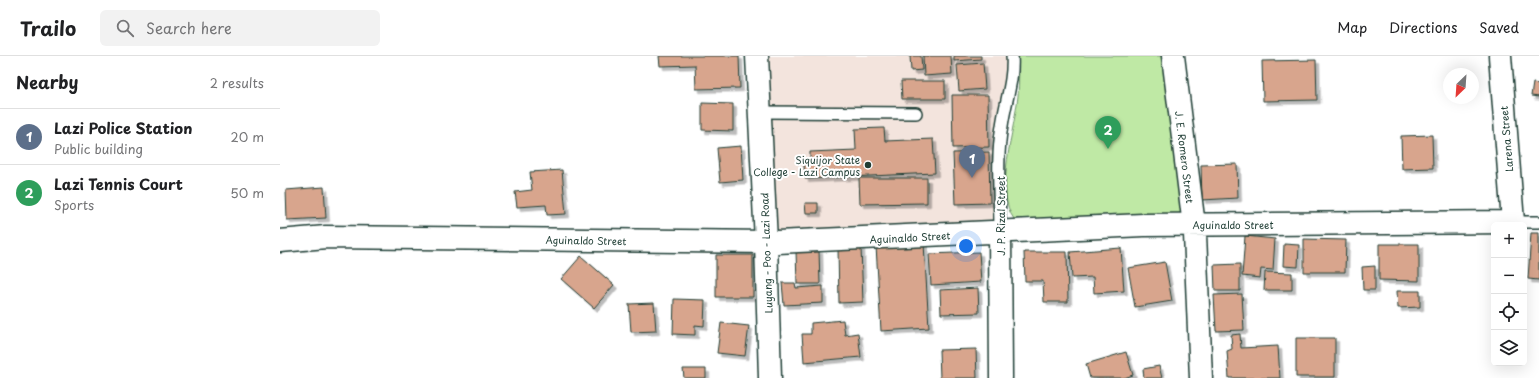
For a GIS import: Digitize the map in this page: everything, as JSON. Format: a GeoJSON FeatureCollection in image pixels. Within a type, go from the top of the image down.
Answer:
{"type":"FeatureCollection","features":[{"type":"Feature","properties":{"kind":"street","name":"Luyang - Poo - Lazi Road"},"geometry":{"type":"LineString","coordinates":[[757,56],[766,242],[770,378]]}},
{"type":"Feature","properties":{"kind":"street","name":"J. E. Romero Street"},"geometry":{"type":"LineString","coordinates":[[1173,56],[1194,224],[1201,378]]}},
{"type":"Feature","properties":{"kind":"street","name":"Larena Street"},"geometry":{"type":"LineString","coordinates":[[1500,56],[1513,222]]}},
{"type":"Feature","properties":{"kind":"street","name":"Aguinaldo Street"},"geometry":{"type":"LineString","coordinates":[[280,241],[326,237],[766,242],[889,238],[1143,224],[1491,222]]}},
{"type":"Feature","properties":{"kind":"street","name":"J. P. Rizal Street"},"geometry":{"type":"LineString","coordinates":[[1000,231],[1001,378]]}},
{"type":"Feature","properties":{"kind":"lane","name":"J. P. Rizal Street"},"geometry":{"type":"LineString","coordinates":[[1000,231],[999,185],[1002,126],[1013,65],[1012,56]]}},
{"type":"Feature","properties":{"kind":"lane"},"geometry":{"type":"LineString","coordinates":[[760,112],[916,113]]}},
{"type":"Feature","properties":{"kind":"lane","name":"Aguinaldo Street"},"geometry":{"type":"LineString","coordinates":[[1527,222],[1539,222]]}},
{"type":"Feature","properties":{"kind":"shaded area","name":"Siquijor State College - Lazi Campus"},"geometry":{"type":"Polygon","coordinates":[[[768,56],[1007,56],[1007,74],[1002,93],[996,144],[996,224],[782,234],[776,231],[768,56]]]}},
{"type":"Feature","properties":{"kind":"green space"},"geometry":{"type":"Polygon","coordinates":[[[1018,56],[1167,56],[1184,212],[1177,215],[1014,219],[1008,207],[1006,177],[1007,159],[1018,96],[1018,56]]]}},
{"type":"Feature","properties":{"kind":"building"},"geometry":{"type":"Polygon","coordinates":[[[659,56],[739,56],[740,88],[696,89],[695,65],[660,66],[659,56]]]}},
{"type":"Feature","properties":{"kind":"building"},"geometry":{"type":"Polygon","coordinates":[[[910,56],[921,56],[922,70],[911,71],[910,56]]]}},
{"type":"Feature","properties":{"kind":"building"},"geometry":{"type":"Polygon","coordinates":[[[923,56],[951,56],[952,74],[924,76],[923,56]]]}},
{"type":"Feature","properties":{"kind":"building"},"geometry":{"type":"Polygon","coordinates":[[[954,56],[981,56],[981,59],[954,61],[954,56]]]}},
{"type":"Feature","properties":{"kind":"building"},"geometry":{"type":"Polygon","coordinates":[[[1316,60],[1317,100],[1263,101],[1262,61],[1316,60]]]}},
{"type":"Feature","properties":{"kind":"building"},"geometry":{"type":"Polygon","coordinates":[[[983,63],[985,89],[959,91],[957,65],[983,63]]]}},
{"type":"Feature","properties":{"kind":"building"},"geometry":{"type":"Polygon","coordinates":[[[901,81],[945,81],[945,99],[902,99],[901,81]]]}},
{"type":"Feature","properties":{"kind":"building"},"geometry":{"type":"Polygon","coordinates":[[[1533,83],[1539,84],[1539,97],[1531,96],[1533,83]]]}},
{"type":"Feature","properties":{"kind":"building"},"geometry":{"type":"Polygon","coordinates":[[[952,95],[988,95],[989,147],[953,148],[952,95]]]}},
{"type":"Feature","properties":{"kind":"building"},"geometry":{"type":"Polygon","coordinates":[[[702,103],[733,104],[733,131],[702,130],[702,103]]]}},
{"type":"Feature","properties":{"kind":"building"},"geometry":{"type":"Polygon","coordinates":[[[884,128],[885,141],[933,139],[935,173],[805,179],[804,165],[810,164],[810,152],[856,150],[855,129],[884,128]]]}},
{"type":"Feature","properties":{"kind":"building"},"geometry":{"type":"Polygon","coordinates":[[[1432,135],[1433,168],[1402,169],[1401,136],[1432,135]]]}},
{"type":"Feature","properties":{"kind":"building"},"geometry":{"type":"Polygon","coordinates":[[[741,146],[743,180],[720,182],[717,148],[741,146]]]}},
{"type":"Feature","properties":{"kind":"building"},"geometry":{"type":"Polygon","coordinates":[[[989,152],[990,203],[955,204],[953,153],[989,152]]]}},
{"type":"Feature","properties":{"kind":"building"},"geometry":{"type":"Polygon","coordinates":[[[1237,164],[1238,198],[1202,200],[1201,165],[1237,164]]]}},
{"type":"Feature","properties":{"kind":"building"},"geometry":{"type":"Polygon","coordinates":[[[562,170],[566,214],[547,215],[546,205],[517,207],[515,192],[532,190],[530,172],[562,170]]]}},
{"type":"Feature","properties":{"kind":"building"},"geometry":{"type":"Polygon","coordinates":[[[859,178],[927,178],[927,203],[860,204],[859,178]]]}},
{"type":"Feature","properties":{"kind":"building"},"geometry":{"type":"Polygon","coordinates":[[[324,187],[326,218],[287,220],[286,190],[324,187]]]}},
{"type":"Feature","properties":{"kind":"building"},"geometry":{"type":"Polygon","coordinates":[[[805,203],[818,203],[818,213],[806,213],[805,203]]]}},
{"type":"Feature","properties":{"kind":"building"},"geometry":{"type":"Polygon","coordinates":[[[1531,233],[1539,233],[1539,280],[1528,279],[1531,233]]]}},
{"type":"Feature","properties":{"kind":"building"},"geometry":{"type":"Polygon","coordinates":[[[1245,236],[1275,239],[1273,270],[1261,269],[1260,278],[1242,276],[1245,236]]]}},
{"type":"Feature","properties":{"kind":"building"},"geometry":{"type":"Polygon","coordinates":[[[1304,239],[1346,240],[1345,272],[1304,272],[1304,239]]]}},
{"type":"Feature","properties":{"kind":"building"},"geometry":{"type":"Polygon","coordinates":[[[924,243],[929,328],[881,331],[876,246],[924,243]]]}},
{"type":"Feature","properties":{"kind":"building"},"geometry":{"type":"Polygon","coordinates":[[[1284,244],[1299,245],[1298,267],[1283,266],[1284,244]]]}},
{"type":"Feature","properties":{"kind":"building"},"geometry":{"type":"Polygon","coordinates":[[[1379,244],[1419,244],[1419,281],[1379,280],[1379,244]]]}},
{"type":"Feature","properties":{"kind":"building"},"geometry":{"type":"Polygon","coordinates":[[[861,247],[863,302],[839,303],[838,248],[861,247]]]}},
{"type":"Feature","properties":{"kind":"building"},"geometry":{"type":"Polygon","coordinates":[[[1121,248],[1124,291],[1094,293],[1093,277],[1072,278],[1070,252],[1121,248]]]}},
{"type":"Feature","properties":{"kind":"building"},"geometry":{"type":"Polygon","coordinates":[[[819,250],[820,284],[797,284],[796,251],[819,250]]]}},
{"type":"Feature","properties":{"kind":"building"},"geometry":{"type":"Polygon","coordinates":[[[979,252],[981,282],[931,285],[929,254],[979,252]]]}},
{"type":"Feature","properties":{"kind":"building"},"geometry":{"type":"Polygon","coordinates":[[[1024,252],[1067,252],[1068,302],[1044,302],[1043,281],[1025,281],[1024,252]]]}},
{"type":"Feature","properties":{"kind":"building"},"geometry":{"type":"Polygon","coordinates":[[[716,255],[753,255],[753,297],[716,297],[716,255]]]}},
{"type":"Feature","properties":{"kind":"building"},"geometry":{"type":"Polygon","coordinates":[[[581,256],[614,285],[594,308],[561,279],[581,256]]]}},
{"type":"Feature","properties":{"kind":"building"},"geometry":{"type":"Polygon","coordinates":[[[1165,262],[1172,301],[1135,307],[1128,268],[1165,262]]]}},
{"type":"Feature","properties":{"kind":"building"},"geometry":{"type":"Polygon","coordinates":[[[1240,264],[1240,291],[1215,291],[1214,265],[1240,264]]]}},
{"type":"Feature","properties":{"kind":"building"},"geometry":{"type":"Polygon","coordinates":[[[1375,266],[1375,290],[1363,290],[1362,267],[1375,266]]]}},
{"type":"Feature","properties":{"kind":"building"},"geometry":{"type":"Polygon","coordinates":[[[1265,272],[1292,273],[1292,290],[1264,290],[1265,272]]]}},
{"type":"Feature","properties":{"kind":"building"},"geometry":{"type":"Polygon","coordinates":[[[782,283],[795,283],[796,288],[823,286],[823,303],[784,305],[782,283]]]}},
{"type":"Feature","properties":{"kind":"building"},"geometry":{"type":"Polygon","coordinates":[[[978,288],[979,313],[941,314],[940,290],[978,288]]]}},
{"type":"Feature","properties":{"kind":"building"},"geometry":{"type":"Polygon","coordinates":[[[1397,291],[1420,291],[1420,307],[1398,308],[1397,291]]]}},
{"type":"Feature","properties":{"kind":"building"},"geometry":{"type":"Polygon","coordinates":[[[1242,294],[1244,330],[1216,331],[1214,295],[1242,294]]]}},
{"type":"Feature","properties":{"kind":"building"},"geometry":{"type":"Polygon","coordinates":[[[674,299],[705,300],[704,326],[695,325],[695,335],[673,334],[674,299]]]}},
{"type":"Feature","properties":{"kind":"building"},"geometry":{"type":"Polygon","coordinates":[[[654,303],[656,331],[631,332],[629,304],[654,303]]]}},
{"type":"Feature","properties":{"kind":"building"},"geometry":{"type":"Polygon","coordinates":[[[843,320],[845,335],[858,333],[861,357],[804,362],[802,334],[811,334],[811,323],[843,320]]]}},
{"type":"Feature","properties":{"kind":"building"},"geometry":{"type":"Polygon","coordinates":[[[721,323],[749,326],[745,356],[717,353],[721,323]]]}},
{"type":"Feature","properties":{"kind":"building"},"geometry":{"type":"Polygon","coordinates":[[[1240,334],[1241,348],[1278,346],[1280,378],[1229,378],[1227,351],[1232,349],[1231,335],[1240,334]]]}},
{"type":"Feature","properties":{"kind":"building"},"geometry":{"type":"Polygon","coordinates":[[[1296,338],[1335,338],[1335,377],[1296,377],[1296,338]]]}},
{"type":"Feature","properties":{"kind":"building"},"geometry":{"type":"Polygon","coordinates":[[[976,349],[977,378],[940,378],[939,350],[976,349]]]}},
{"type":"Feature","properties":{"kind":"building"},"geometry":{"type":"Polygon","coordinates":[[[1126,352],[1133,375],[1124,378],[1090,378],[1086,364],[1126,352]]]}},
{"type":"Feature","properties":{"kind":"building"},"geometry":{"type":"Polygon","coordinates":[[[1159,366],[1162,378],[1144,378],[1143,369],[1159,366]]]}},
{"type":"Feature","properties":{"kind":"building"},"geometry":{"type":"Polygon","coordinates":[[[683,369],[706,369],[706,378],[684,378],[683,369]]]}},
{"type":"Feature","properties":{"kind":"place","name":"Lazi Tennis Court"},"geometry":{"type":"Point","coordinates":[1108,149]}},
{"type":"Feature","properties":{"kind":"place","name":"Siquijor State College - Lazi Campus"},"geometry":{"type":"Point","coordinates":[868,165]}},
{"type":"Feature","properties":{"kind":"place","name":"Lazi Police Station"},"geometry":{"type":"Point","coordinates":[972,178]}}]}
